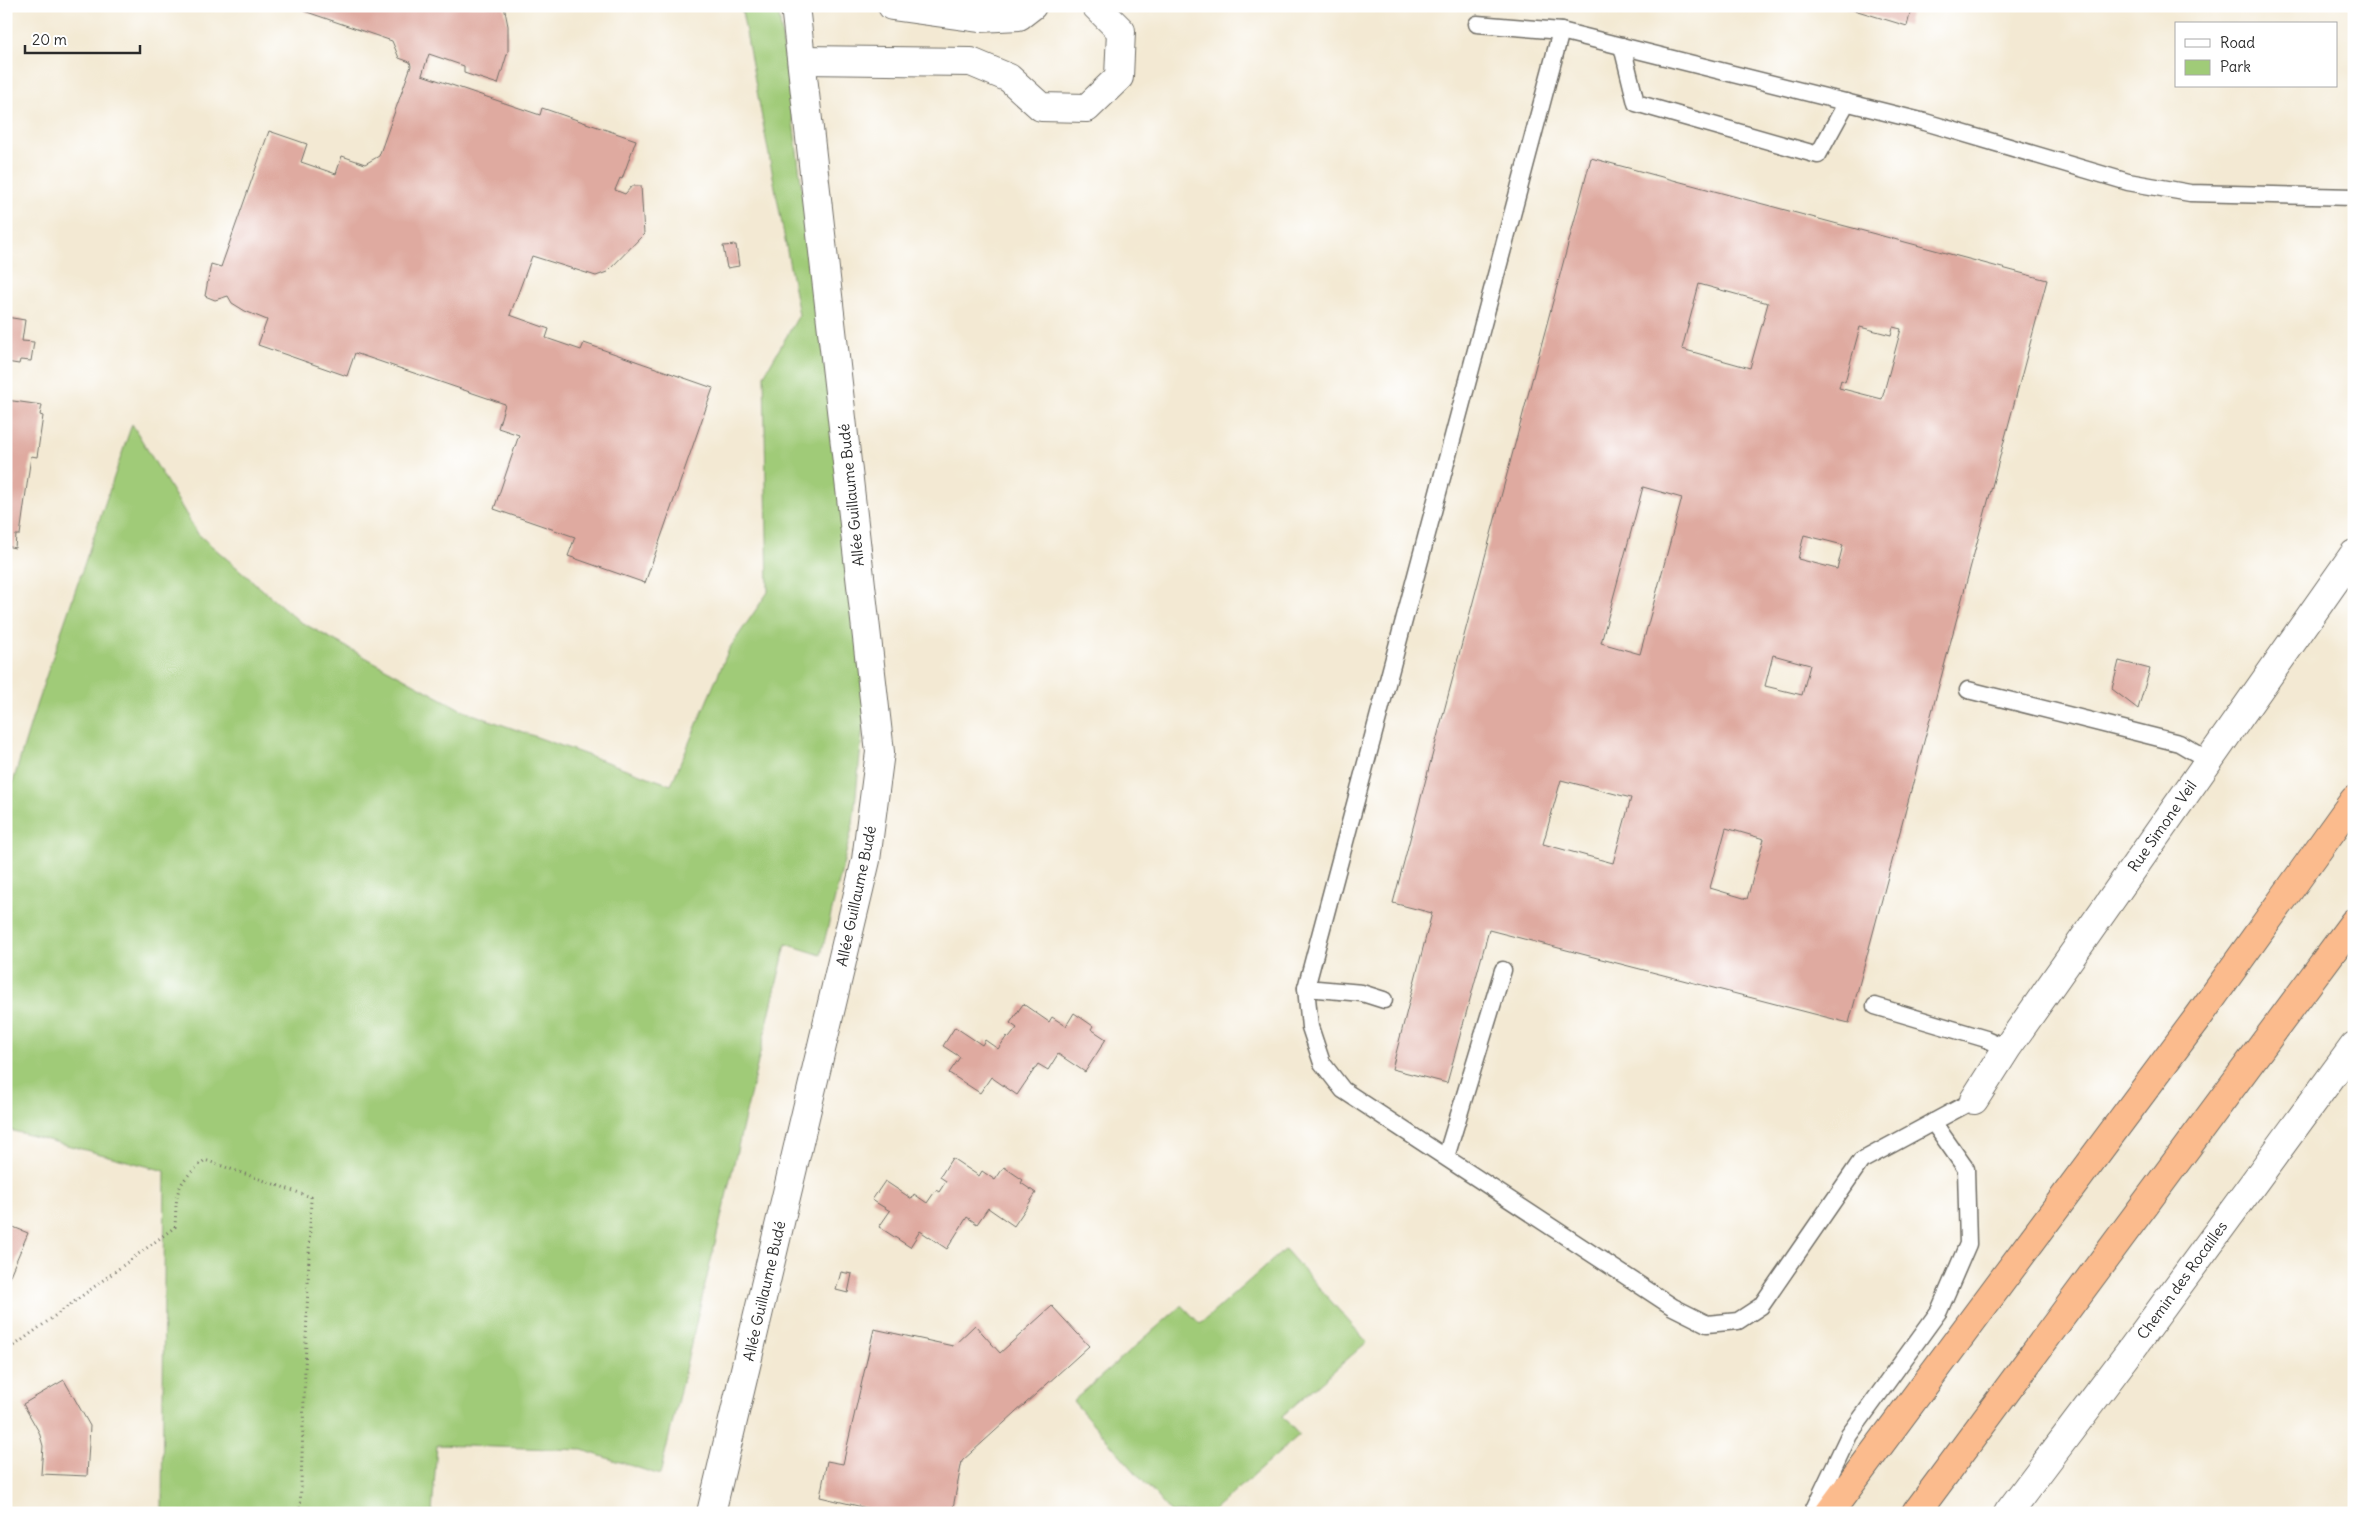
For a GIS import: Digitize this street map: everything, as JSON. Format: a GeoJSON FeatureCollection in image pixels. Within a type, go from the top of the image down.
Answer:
{"type":"FeatureCollection","features":[{"type":"Feature","properties":{"kind":"highway"},"geometry":{"type":"LineString","coordinates":[[1829,1513],[2199,1016],[2354,800]]}},
{"type":"Feature","properties":{"kind":"highway"},"geometry":{"type":"LineString","coordinates":[[1916,1513],[2354,922]]}},
{"type":"Feature","properties":{"kind":"street","name":"Allée Guillaume Budé"},"geometry":{"type":"LineString","coordinates":[[711,1513],[866,860],[880,752],[795,6]]}},
{"type":"Feature","properties":{"kind":"street"},"geometry":{"type":"LineString","coordinates":[[892,6],[979,18],[1019,16],[1032,6]]}},
{"type":"Feature","properties":{"kind":"street"},"geometry":{"type":"LineString","coordinates":[[802,60],[971,62],[1009,78],[1041,107],[1087,108],[1119,77],[1120,31],[1096,6]]}},
{"type":"Feature","properties":{"kind":"street","name":"Rue Simone Veil"},"geometry":{"type":"LineString","coordinates":[[1974,1100],[2007,1048],[2354,554]]}},
{"type":"Feature","properties":{"kind":"street","name":"Chemin des Rocailles"},"geometry":{"type":"LineString","coordinates":[[2008,1513],[2354,1046]]}},
{"type":"Feature","properties":{"kind":"lane"},"geometry":{"type":"LineString","coordinates":[[1476,24],[1561,31],[1925,122],[2128,182],[2190,192],[2236,196],[2354,197]]}},
{"type":"Feature","properties":{"kind":"lane"},"geometry":{"type":"LineString","coordinates":[[1561,31],[1306,988],[1310,1027],[1322,1063],[1343,1090],[1673,1307],[1707,1324],[1738,1321],[1761,1306],[1861,1161],[1974,1100]]}},
{"type":"Feature","properties":{"kind":"lane"},"geometry":{"type":"LineString","coordinates":[[1622,46],[1636,102],[1818,155],[1847,102]]}},
{"type":"Feature","properties":{"kind":"lane"},"geometry":{"type":"LineString","coordinates":[[1968,690],[2179,743],[2208,760]]}},
{"type":"Feature","properties":{"kind":"lane"},"geometry":{"type":"LineString","coordinates":[[1446,1157],[1503,970]]}},
{"type":"Feature","properties":{"kind":"lane"},"geometry":{"type":"LineString","coordinates":[[1306,988],[1362,993],[1384,1000]]}},
{"type":"Feature","properties":{"kind":"lane"},"geometry":{"type":"LineString","coordinates":[[1874,1006],[1986,1039],[2007,1048]]}},
{"type":"Feature","properties":{"kind":"lane"},"geometry":{"type":"LineString","coordinates":[[1812,1513],[1850,1434],[1939,1311],[1968,1244],[1966,1169],[1933,1122]]}},
{"type":"Feature","properties":{"kind":"path"},"geometry":{"type":"LineString","coordinates":[[6,1352],[175,1227],[176,1190],[184,1177],[205,1160],[311,1196],[300,1513]]}},
{"type":"Feature","properties":{"kind":"green space"},"geometry":{"type":"Polygon","coordinates":[[[741,6],[778,6],[847,534],[866,698],[853,824],[821,955],[786,944],[660,1475],[582,1450],[437,1445],[432,1513],[162,1513],[165,1171],[6,1129],[6,805],[37,703],[132,424],[198,534],[299,621],[464,711],[671,785],[729,649],[768,592],[764,375],[799,315],[741,6]]]}},
{"type":"Feature","properties":{"kind":"green space"},"geometry":{"type":"Polygon","coordinates":[[[1285,1249],[1367,1342],[1282,1416],[1299,1435],[1211,1513],[1171,1513],[1073,1401],[1182,1305],[1200,1324],[1285,1249]]]}},
{"type":"Feature","properties":{"kind":"building"},"geometry":{"type":"Polygon","coordinates":[[[305,6],[504,6],[508,26],[508,51],[498,84],[464,73],[464,66],[429,54],[422,75],[540,115],[542,108],[636,140],[622,179],[620,178],[615,190],[625,194],[632,186],[641,186],[644,234],[607,272],[596,276],[532,256],[510,315],[549,329],[546,338],[581,350],[584,343],[713,388],[645,583],[568,556],[575,537],[494,509],[519,435],[498,428],[505,404],[355,353],[347,376],[258,345],[267,320],[245,311],[232,303],[228,296],[215,300],[205,296],[211,264],[221,267],[269,131],[307,144],[301,162],[336,174],[342,156],[365,164],[379,156],[411,66],[410,62],[399,58],[392,41],[304,11],[305,6]]]}},
{"type":"Feature","properties":{"kind":"building"},"geometry":{"type":"Polygon","coordinates":[[[1841,6],[1912,6],[1907,26],[1841,6]]]}},
{"type":"Feature","properties":{"kind":"building"},"geometry":{"type":"Polygon","coordinates":[[[1591,158],[2047,280],[1849,1023],[1489,930],[1447,1083],[1392,1069],[1432,913],[1393,903],[1591,158]],[[1699,284],[1682,349],[1750,368],[1768,303],[1699,284]],[[1860,327],[1845,382],[1841,380],[1839,388],[1882,399],[1901,329],[1893,327],[1891,335],[1860,327]],[[1643,487],[1601,643],[1640,654],[1682,498],[1643,487]],[[1804,535],[1798,559],[1837,569],[1843,545],[1804,535]],[[1773,655],[1765,686],[1802,695],[1810,665],[1773,655]],[[1561,780],[1543,844],[1613,863],[1631,798],[1561,780]],[[1726,828],[1710,888],[1747,899],[1764,839],[1726,828]]]}},
{"type":"Feature","properties":{"kind":"building"},"geometry":{"type":"Polygon","coordinates":[[[736,245],[739,266],[727,268],[723,246],[736,245]]]}},
{"type":"Feature","properties":{"kind":"building"},"geometry":{"type":"Polygon","coordinates":[[[6,317],[25,320],[22,341],[34,342],[31,361],[20,360],[19,364],[6,362],[6,317]]]}},
{"type":"Feature","properties":{"kind":"building"},"geometry":{"type":"Polygon","coordinates":[[[6,400],[42,405],[40,415],[43,416],[37,457],[31,456],[20,535],[16,535],[15,548],[6,546],[6,400]]]}},
{"type":"Feature","properties":{"kind":"building"},"geometry":{"type":"Polygon","coordinates":[[[2119,661],[2150,669],[2138,709],[2112,689],[2119,661]]]}},
{"type":"Feature","properties":{"kind":"building"},"geometry":{"type":"Polygon","coordinates":[[[1023,1004],[1049,1022],[1052,1017],[1066,1026],[1074,1013],[1093,1026],[1091,1029],[1106,1039],[1085,1072],[1058,1054],[1048,1070],[1038,1064],[1017,1095],[991,1077],[980,1093],[949,1073],[960,1057],[943,1046],[955,1027],[982,1045],[985,1040],[998,1049],[1007,1036],[1009,1038],[1017,1028],[1010,1023],[1023,1004]]]}},
{"type":"Feature","properties":{"kind":"building"},"geometry":{"type":"Polygon","coordinates":[[[952,1158],[979,1176],[982,1171],[995,1180],[1004,1167],[1023,1180],[1021,1183],[1036,1193],[1014,1226],[988,1208],[977,1224],[967,1217],[947,1249],[920,1231],[910,1247],[879,1227],[890,1211],[872,1200],[885,1181],[912,1199],[914,1194],[927,1203],[936,1190],[939,1192],[946,1181],[940,1177],[952,1158]]]}},
{"type":"Feature","properties":{"kind":"building"},"geometry":{"type":"Polygon","coordinates":[[[6,1224],[28,1233],[8,1280],[6,1279],[6,1224]]]}},
{"type":"Feature","properties":{"kind":"building"},"geometry":{"type":"Polygon","coordinates":[[[841,1272],[852,1274],[848,1293],[836,1290],[841,1272]]]}},
{"type":"Feature","properties":{"kind":"building"},"geometry":{"type":"Polygon","coordinates":[[[1052,1306],[1089,1346],[962,1461],[952,1513],[888,1513],[820,1497],[827,1461],[843,1464],[874,1329],[953,1346],[975,1325],[1000,1353],[1052,1306]]]}},
{"type":"Feature","properties":{"kind":"building"},"geometry":{"type":"Polygon","coordinates":[[[64,1380],[90,1426],[87,1476],[41,1474],[43,1446],[39,1432],[23,1404],[64,1380]]]}}]}
